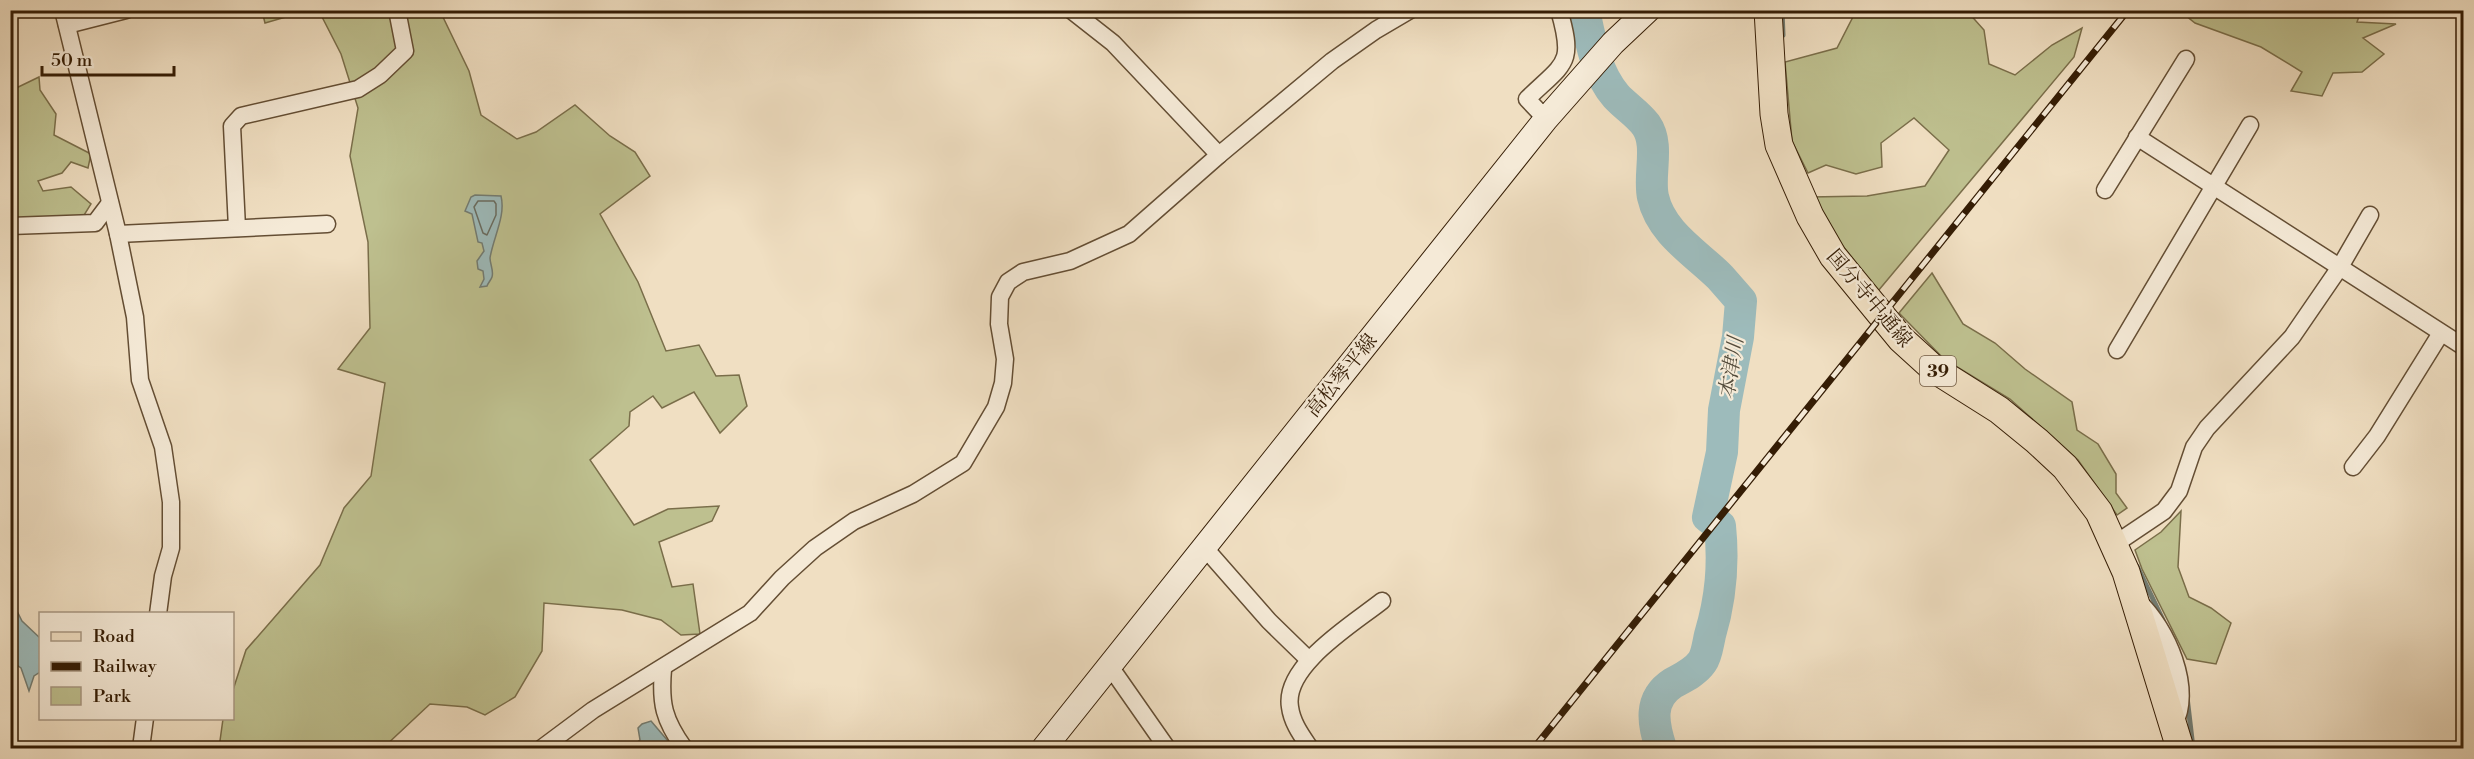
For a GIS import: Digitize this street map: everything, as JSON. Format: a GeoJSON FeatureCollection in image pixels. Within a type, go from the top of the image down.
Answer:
{"type":"FeatureCollection","features":[{"type":"Feature","properties":{"kind":"main road","name":"高松琴平線"},"geometry":{"type":"LineString","coordinates":[[1044,748],[1546,119],[1580,78],[1648,10]]}},
{"type":"Feature","properties":{"kind":"main road","name":"国分寺中通線"},"geometry":{"type":"LineString","coordinates":[[1768,10],[1774,114],[1779,144],[1805,206],[1833,256],[1901,339],[1934,369],[1999,410],[2065,467],[2099,512],[2115,544],[2134,597],[2176,738]]}},
{"type":"Feature","properties":{"kind":"street"},"geometry":{"type":"LineString","coordinates":[[126,10],[65,18],[118,234],[135,317],[140,380],[163,447],[171,502],[171,548],[163,576],[158,612]]}},
{"type":"Feature","properties":{"kind":"street"},"geometry":{"type":"LineString","coordinates":[[237,228],[232,126],[241,116],[358,89],[380,75],[405,51],[397,10]]}},
{"type":"Feature","properties":{"kind":"street"},"geometry":{"type":"LineString","coordinates":[[1071,10],[1113,43],[1219,155]]}},
{"type":"Feature","properties":{"kind":"street"},"geometry":{"type":"LineString","coordinates":[[542,748],[593,710],[750,614],[782,578],[815,548],[854,521],[913,494],[963,463],[996,407],[1003,383],[1005,359],[999,324],[1000,297],[1008,282],[1023,272],[1070,261],[1129,234],[1332,61],[1376,30],[1410,10]]}},
{"type":"Feature","properties":{"kind":"street"},"geometry":{"type":"LineString","coordinates":[[1546,119],[1527,99],[1561,66],[1567,54],[1568,41],[1559,10]]}},
{"type":"Feature","properties":{"kind":"street"},"geometry":{"type":"LineString","coordinates":[[2105,190],[2186,59]]}},
{"type":"Feature","properties":{"kind":"street"},"geometry":{"type":"LineString","coordinates":[[2117,350],[2250,125]]}},
{"type":"Feature","properties":{"kind":"street"},"geometry":{"type":"LineString","coordinates":[[2137,137],[2463,347]]}},
{"type":"Feature","properties":{"kind":"street"},"geometry":{"type":"LineString","coordinates":[[10,226],[95,223],[110,203]]}},
{"type":"Feature","properties":{"kind":"street"},"geometry":{"type":"LineString","coordinates":[[2115,544],[2164,511],[2179,491],[2194,447],[2207,428],[2292,337],[2340,267],[2370,215]]}},
{"type":"Feature","properties":{"kind":"street"},"geometry":{"type":"LineString","coordinates":[[118,234],[327,224]]}},
{"type":"Feature","properties":{"kind":"street"},"geometry":{"type":"LineString","coordinates":[[2353,467],[2377,436],[2441,333]]}},
{"type":"Feature","properties":{"kind":"street"},"geometry":{"type":"LineString","coordinates":[[1204,547],[1269,621],[1308,659]]}},
{"type":"Feature","properties":{"kind":"street"},"geometry":{"type":"LineString","coordinates":[[1310,748],[1294,723],[1289,707],[1289,690],[1295,677],[1308,659],[1382,601]]}},
{"type":"Feature","properties":{"kind":"street"},"geometry":{"type":"LineString","coordinates":[[1109,665],[1167,748]]}},
{"type":"Feature","properties":{"kind":"street"},"geometry":{"type":"LineString","coordinates":[[663,669],[661,692],[663,713],[684,748]]}},
{"type":"Feature","properties":{"kind":"street"},"geometry":{"type":"LineString","coordinates":[[141,748],[145,720]]}},
{"type":"Feature","properties":{"kind":"green space"},"geometry":{"type":"Polygon","coordinates":[[[262,11],[286,11],[286,17],[265,23],[262,11]]]}},
{"type":"Feature","properties":{"kind":"green space"},"geometry":{"type":"Polygon","coordinates":[[[319,11],[440,11],[469,71],[481,115],[517,139],[536,132],[575,105],[610,136],[635,152],[650,176],[600,214],[638,282],[666,351],[699,345],[716,376],[739,375],[747,406],[720,433],[694,392],[662,408],[653,396],[630,412],[629,426],[590,460],[634,525],[668,509],[719,506],[712,521],[659,542],[672,587],[693,584],[700,634],[681,635],[661,620],[622,610],[544,603],[542,651],[515,697],[485,715],[467,707],[430,704],[383,748],[219,748],[223,720],[234,720],[234,687],[246,650],[320,565],[344,508],[371,476],[385,383],[338,369],[370,328],[368,242],[350,156],[358,108],[341,54],[319,11]]]}},
{"type":"Feature","properties":{"kind":"green space"},"geometry":{"type":"Polygon","coordinates":[[[1856,11],[1967,11],[1984,30],[1989,64],[2015,75],[2052,45],[2082,28],[2074,57],[1878,291],[1831,231],[1811,197],[1867,196],[1925,186],[1949,150],[1914,118],[1881,143],[1882,167],[1856,174],[1826,165],[1808,173],[1792,141],[1785,62],[1837,48],[1856,11]]]}},
{"type":"Feature","properties":{"kind":"green space"},"geometry":{"type":"Polygon","coordinates":[[[2180,11],[2361,11],[2357,22],[2396,24],[2363,38],[2384,54],[2362,72],[2333,73],[2322,96],[2291,91],[2302,72],[2261,47],[2195,23],[2180,11]]]}},
{"type":"Feature","properties":{"kind":"green space"},"geometry":{"type":"Polygon","coordinates":[[[39,77],[40,90],[56,114],[54,135],[91,154],[88,168],[71,162],[62,173],[38,181],[43,191],[71,187],[91,204],[81,220],[11,220],[10,91],[39,77]]]}},
{"type":"Feature","properties":{"kind":"green space"},"geometry":{"type":"Polygon","coordinates":[[[1932,273],[1963,324],[1995,343],[2025,369],[2072,402],[2077,430],[2098,444],[2116,474],[2116,493],[2127,508],[2117,515],[2078,460],[2010,399],[1944,359],[1899,313],[1932,273]]]}},
{"type":"Feature","properties":{"kind":"green space"},"geometry":{"type":"Polygon","coordinates":[[[2181,511],[2178,567],[2189,597],[2211,608],[2231,623],[2216,664],[2187,659],[2142,569],[2135,550],[2161,532],[2181,511]]]}},
{"type":"Feature","properties":{"kind":"water"},"geometry":{"type":"Polygon","coordinates":[[[475,195],[501,196],[502,204],[501,219],[490,258],[492,277],[487,286],[480,287],[484,279],[483,271],[478,269],[477,261],[484,251],[482,243],[478,242],[472,214],[465,211],[471,197],[475,195]]]}},
{"type":"Feature","properties":{"kind":"water"},"geometry":{"type":"Polygon","coordinates":[[[11,599],[22,621],[39,637],[39,673],[34,676],[29,691],[21,668],[11,661],[11,599]]]}},
{"type":"Feature","properties":{"kind":"water"},"geometry":{"type":"Polygon","coordinates":[[[651,721],[674,748],[629,748],[640,740],[638,728],[651,721]]]}},
{"type":"Feature","properties":{"kind":"waterway","name":"本津川"},"geometry":{"type":"LineString","coordinates":[[1584,10],[1603,77],[1616,96],[1643,121],[1650,133],[1653,151],[1652,188],[1657,210],[1680,242],[1720,277],[1741,301],[1738,337],[1724,410],[1722,452],[1708,517],[1720,526],[1722,554],[1717,608],[1702,662],[1693,671],[1665,689],[1656,704],[1656,730],[1661,748]]}},
{"type":"Feature","properties":{"kind":"waterway"},"geometry":{"type":"LineString","coordinates":[[1782,10],[1783,35]]}},
{"type":"Feature","properties":{"kind":"waterway"},"geometry":{"type":"LineString","coordinates":[[2137,566],[2163,620]]}},
{"type":"Feature","properties":{"kind":"waterway"},"geometry":{"type":"LineString","coordinates":[[2187,697],[2193,748]]}},
{"type":"Feature","properties":{"kind":"railway"},"geometry":{"type":"LineString","coordinates":[[1534,748],[2128,10]]}}]}
